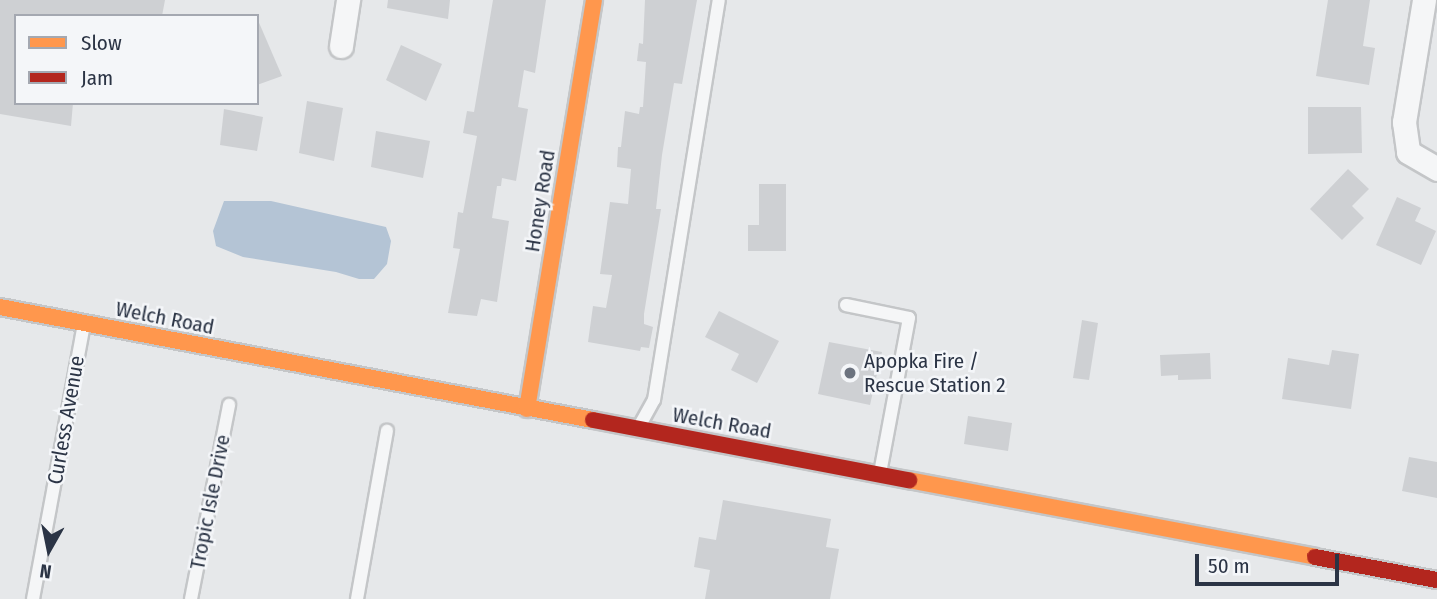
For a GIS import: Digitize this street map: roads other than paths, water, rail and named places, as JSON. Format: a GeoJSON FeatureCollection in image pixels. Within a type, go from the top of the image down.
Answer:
{"type":"FeatureCollection","features":[{"type":"Feature","properties":{"kind":"street"},"geometry":{"type":"LineString","coordinates":[[341,46],[348,0]]}},
{"type":"Feature","properties":{"kind":"street","name":"Honey Road"},"geometry":{"type":"LineString","coordinates":[[527,409],[594,0]]}},
{"type":"Feature","properties":{"kind":"street"},"geometry":{"type":"LineString","coordinates":[[1424,0],[1404,122],[1408,152],[1437,169]]}},
{"type":"Feature","properties":{"kind":"street","name":"Welch Road"},"geometry":{"type":"LineString","coordinates":[[0,307],[1437,580]]}},
{"type":"Feature","properties":{"kind":"lane"},"geometry":{"type":"LineString","coordinates":[[639,429],[654,400],[719,0]]}},
{"type":"Feature","properties":{"kind":"lane"},"geometry":{"type":"LineString","coordinates":[[846,305],[909,318],[880,474]]}},
{"type":"Feature","properties":{"kind":"lane","name":"Curless Avenue"},"geometry":{"type":"LineString","coordinates":[[33,599],[84,324]]}},
{"type":"Feature","properties":{"kind":"lane","name":"Tropic Isle Drive"},"geometry":{"type":"LineString","coordinates":[[191,599],[229,405]]}},
{"type":"Feature","properties":{"kind":"lane"},"geometry":{"type":"LineString","coordinates":[[358,599],[387,430]]}},
{"type":"Feature","properties":{"kind":"water"},"geometry":{"type":"Polygon","coordinates":[[[224,201],[271,201],[386,227],[391,241],[387,264],[374,279],[359,279],[336,272],[243,257],[216,246],[213,231],[224,201]]]}},
{"type":"Feature","properties":{"kind":"place","name":"Apopka Fire / Rescue Station 2"},"geometry":{"type":"Point","coordinates":[850,373]}}]}
